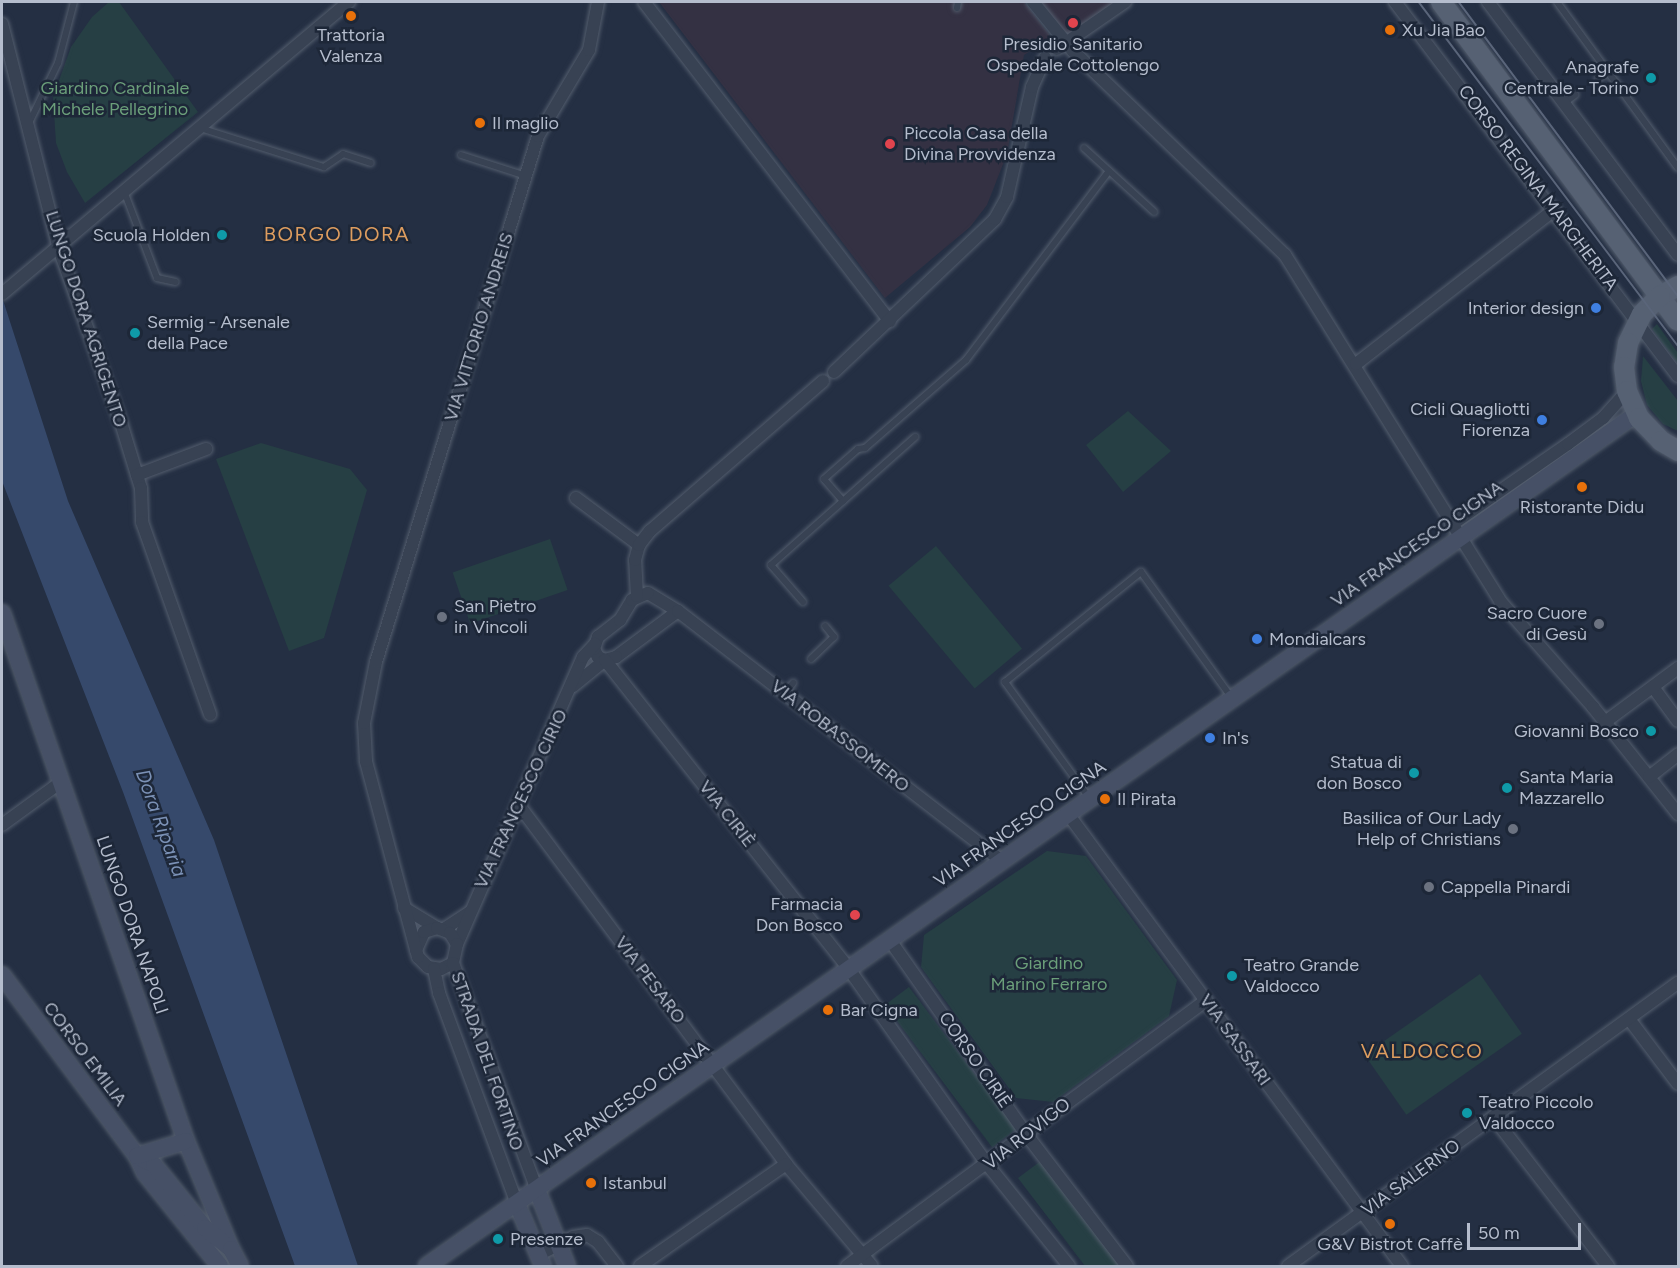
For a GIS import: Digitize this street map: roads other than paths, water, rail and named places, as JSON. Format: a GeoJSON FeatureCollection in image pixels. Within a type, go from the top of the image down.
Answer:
{"type":"FeatureCollection","features":[{"type":"Feature","properties":{"kind":"main road","name":"CORSO REGINA MARGHERITA"},"geometry":{"type":"LineString","coordinates":[[1441,2],[1678,321]]}},
{"type":"Feature","properties":{"kind":"main road"},"geometry":{"type":"LineString","coordinates":[[1678,286],[1660,296],[1638,321],[1626,350],[1627,391],[1636,414],[1653,434],[1678,451]]}},
{"type":"Feature","properties":{"kind":"street"},"geometry":{"type":"LineString","coordinates":[[2,294],[349,2]]}},
{"type":"Feature","properties":{"kind":"street","name":"VIA VITTORIO ANDREIS"},"geometry":{"type":"LineString","coordinates":[[404,908],[366,761],[363,723],[376,662],[538,136],[589,50],[598,2]]}},
{"type":"Feature","properties":{"kind":"street"},"geometry":{"type":"LineString","coordinates":[[644,2],[890,321]]}},
{"type":"Feature","properties":{"kind":"street"},"geometry":{"type":"LineString","coordinates":[[1033,2],[1061,46],[1277,246],[1356,364],[1455,532],[1511,616],[1605,722],[1678,814]]}},
{"type":"Feature","properties":{"kind":"street"},"geometry":{"type":"LineString","coordinates":[[1061,46],[1125,2]]}},
{"type":"Feature","properties":{"kind":"street","name":"CORSO REGINA MARGHERITA"},"geometry":{"type":"LineString","coordinates":[[1395,2],[1555,209],[1678,376]]}},
{"type":"Feature","properties":{"kind":"street"},"geometry":{"type":"LineString","coordinates":[[1488,2],[1678,255]]}},
{"type":"Feature","properties":{"kind":"street","name":"LUNGO DORA AGRIGENTO"},"geometry":{"type":"LineString","coordinates":[[2,24],[58,246],[137,475],[142,522],[210,714]]}},
{"type":"Feature","properties":{"kind":"street"},"geometry":{"type":"LineString","coordinates":[[834,372],[890,321],[902,303],[974,243],[996,219],[1007,197],[1032,87],[1045,58]]}},
{"type":"Feature","properties":{"kind":"street"},"geometry":{"type":"LineString","coordinates":[[1356,364],[1555,209]]}},
{"type":"Feature","properties":{"kind":"street"},"geometry":{"type":"LineString","coordinates":[[637,596],[633,574],[639,546],[668,515],[823,381]]}},
{"type":"Feature","properties":{"kind":"street","name":"VIA FRANCESCO CIGNA"},"geometry":{"type":"LineString","coordinates":[[427,1266],[1232,699],[1455,532],[1594,424],[1627,391]]}},
{"type":"Feature","properties":{"kind":"street","name":"VIA FRANCESCO CIGNA"},"geometry":{"type":"LineString","coordinates":[[1455,532],[1636,414]]}},
{"type":"Feature","properties":{"kind":"street"},"geometry":{"type":"LineString","coordinates":[[137,475],[206,449]]}},
{"type":"Feature","properties":{"kind":"street"},"geometry":{"type":"LineString","coordinates":[[576,498],[639,546]]}},
{"type":"Feature","properties":{"kind":"street","name":"VIA ROBASSOMERO"},"geometry":{"type":"LineString","coordinates":[[637,596],[653,594],[678,611],[1002,861]]}},
{"type":"Feature","properties":{"kind":"street","name":"VIA FRANCESCO CIRIO"},"geometry":{"type":"LineString","coordinates":[[458,944],[518,804],[573,686],[583,657],[620,620],[637,596]]}},
{"type":"Feature","properties":{"kind":"street","name":"VIA FRANCESCO CIRIO"},"geometry":{"type":"LineString","coordinates":[[573,686],[605,660],[616,657],[678,611]]}},
{"type":"Feature","properties":{"kind":"street","name":"LUNGO DORA NAPOLI"},"geometry":{"type":"LineString","coordinates":[[2,613],[186,1141],[231,1248]]}},
{"type":"Feature","properties":{"kind":"street","name":"VIA CIRIÈ"},"geometry":{"type":"LineString","coordinates":[[595,644],[595,653],[605,660],[848,969]]}},
{"type":"Feature","properties":{"kind":"street"},"geometry":{"type":"LineString","coordinates":[[1605,722],[1678,668]]}},
{"type":"Feature","properties":{"kind":"street"},"geometry":{"type":"LineString","coordinates":[[1653,687],[1678,722]]}},
{"type":"Feature","properties":{"kind":"street"},"geometry":{"type":"LineString","coordinates":[[1649,777],[1678,754]]}},
{"type":"Feature","properties":{"kind":"street"},"geometry":{"type":"LineString","coordinates":[[2,825],[61,782]]}},
{"type":"Feature","properties":{"kind":"street","name":"VIA PESARO"},"geometry":{"type":"LineString","coordinates":[[518,804],[786,1164],[872,1266]]}},
{"type":"Feature","properties":{"kind":"street","name":"VIA SASSARI"},"geometry":{"type":"LineString","coordinates":[[1068,814],[1402,1266]]}},
{"type":"Feature","properties":{"kind":"street"},"geometry":{"type":"LineString","coordinates":[[404,908],[441,928],[458,944],[453,963],[434,969],[422,963],[416,951],[404,908]]}},
{"type":"Feature","properties":{"kind":"street","name":"VIA FRANCESCO CIRIO"},"geometry":{"type":"LineString","coordinates":[[441,928],[470,912]]}},
{"type":"Feature","properties":{"kind":"street"},"geometry":{"type":"LineString","coordinates":[[416,951],[424,932],[441,928]]}},
{"type":"Feature","properties":{"kind":"street","name":"CORSO CIRIÈ"},"geometry":{"type":"LineString","coordinates":[[889,939],[1026,1134],[1127,1266]]}},
{"type":"Feature","properties":{"kind":"street","name":"STRADA DEL FORTINO"},"geometry":{"type":"LineString","coordinates":[[453,963],[557,1246],[567,1266]]}},
{"type":"Feature","properties":{"kind":"street","name":"STRADA DEL FORTINO"},"geometry":{"type":"LineString","coordinates":[[434,969],[439,993],[517,1204],[541,1261]]}},
{"type":"Feature","properties":{"kind":"street"},"geometry":{"type":"LineString","coordinates":[[848,969],[987,1164],[1069,1266]]}},
{"type":"Feature","properties":{"kind":"street","name":"CORSO EMILIA"},"geometry":{"type":"LineString","coordinates":[[2,975],[137,1156],[145,1173],[220,1266]]}},
{"type":"Feature","properties":{"kind":"street","name":"VIA SALERNO"},"geometry":{"type":"LineString","coordinates":[[1288,1266],[1678,983]]}},
{"type":"Feature","properties":{"kind":"street","name":"VIA ROVIGO"},"geometry":{"type":"LineString","coordinates":[[847,1266],[1206,1000]]}},
{"type":"Feature","properties":{"kind":"street"},"geometry":{"type":"LineString","coordinates":[[1629,1019],[1678,1084]]}},
{"type":"Feature","properties":{"kind":"street"},"geometry":{"type":"LineString","coordinates":[[1494,1118],[1608,1266]]}},
{"type":"Feature","properties":{"kind":"street"},"geometry":{"type":"LineString","coordinates":[[137,1156],[186,1141]]}},
{"type":"Feature","properties":{"kind":"street","name":"CORSO EMILIA"},"geometry":{"type":"LineString","coordinates":[[137,1156],[154,1165],[205,1228],[231,1248],[240,1266]]}},
{"type":"Feature","properties":{"kind":"street"},"geometry":{"type":"LineString","coordinates":[[640,1266],[786,1164]]}},
{"type":"Feature","properties":{"kind":"street"},"geometry":{"type":"LineString","coordinates":[[541,1261],[557,1246],[573,1237],[587,1235],[598,1242],[617,1266]]}},
{"type":"Feature","properties":{"kind":"lane"},"geometry":{"type":"LineString","coordinates":[[27,126],[58,63],[73,2]]}},
{"type":"Feature","properties":{"kind":"lane"},"geometry":{"type":"LineString","coordinates":[[1557,2],[1678,168]]}},
{"type":"Feature","properties":{"kind":"lane"},"geometry":{"type":"LineString","coordinates":[[1598,79],[1609,71]]}},
{"type":"Feature","properties":{"kind":"lane"},"geometry":{"type":"LineString","coordinates":[[1564,103],[1575,95]]}},
{"type":"Feature","properties":{"kind":"lane"},"geometry":{"type":"LineString","coordinates":[[199,128],[324,168],[343,154],[371,163]]}},
{"type":"Feature","properties":{"kind":"lane"},"geometry":{"type":"LineString","coordinates":[[1084,148],[1154,212]]}},
{"type":"Feature","properties":{"kind":"lane"},"geometry":{"type":"LineString","coordinates":[[461,155],[526,176]]}},
{"type":"Feature","properties":{"kind":"lane"},"geometry":{"type":"LineString","coordinates":[[843,501],[824,479],[858,449],[865,448],[966,360],[1108,171]]}},
{"type":"Feature","properties":{"kind":"lane"},"geometry":{"type":"LineString","coordinates":[[124,191],[157,278],[176,282]]}},
{"type":"Feature","properties":{"kind":"lane"},"geometry":{"type":"LineString","coordinates":[[803,602],[771,565],[915,437]]}},
{"type":"Feature","properties":{"kind":"lane"},"geometry":{"type":"LineString","coordinates":[[1090,799],[1005,682],[1141,572],[1232,699]]}},
{"type":"Feature","properties":{"kind":"lane"},"geometry":{"type":"LineString","coordinates":[[811,659],[834,636],[825,627]]}},
{"type":"Feature","properties":{"kind":"lane"},"geometry":{"type":"LineString","coordinates":[[784,694],[793,682]]}},
{"type":"Feature","properties":{"kind":"water","name":"Dora Riparia"},"geometry":{"type":"Polygon","coordinates":[[[2,297],[68,501],[214,840],[358,1266],[295,1266],[123,792],[2,481],[2,297]]]}},
{"type":"Feature","properties":{"kind":"tram line"},"geometry":{"type":"LineString","coordinates":[[1419,2],[1678,346]]}},
{"type":"Feature","properties":{"kind":"tram line"},"geometry":{"type":"LineString","coordinates":[[1459,2],[1678,296]]}},
{"type":"Feature","properties":{"kind":"place","name":"Trattoria Valenza"},"geometry":{"type":"Point","coordinates":[351,16]}},
{"type":"Feature","properties":{"kind":"place","name":"Presidio Sanitario Ospedale Cottolengo"},"geometry":{"type":"Point","coordinates":[1073,23]}},
{"type":"Feature","properties":{"kind":"place","name":"Xu Jia Bao"},"geometry":{"type":"Point","coordinates":[1390,30]}},
{"type":"Feature","properties":{"kind":"place","name":"Anagrafe Centrale - Torino"},"geometry":{"type":"Point","coordinates":[1651,78]}},
{"type":"Feature","properties":{"kind":"place","name":"Il maglio"},"geometry":{"type":"Point","coordinates":[480,123]}},
{"type":"Feature","properties":{"kind":"place","name":"Piccola Casa della Divina Provvidenza"},"geometry":{"type":"Point","coordinates":[890,144]}},
{"type":"Feature","properties":{"kind":"place","name":"Scuola Holden"},"geometry":{"type":"Point","coordinates":[222,235]}},
{"type":"Feature","properties":{"kind":"place","name":"Interior design"},"geometry":{"type":"Point","coordinates":[1596,308]}},
{"type":"Feature","properties":{"kind":"place","name":"Sermig - Arsenale della Pace"},"geometry":{"type":"Point","coordinates":[135,333]}},
{"type":"Feature","properties":{"kind":"place","name":"Cicli Quagliotti Fiorenza"},"geometry":{"type":"Point","coordinates":[1542,420]}},
{"type":"Feature","properties":{"kind":"place","name":"Ristorante Didu"},"geometry":{"type":"Point","coordinates":[1582,487]}},
{"type":"Feature","properties":{"kind":"place","name":"San Pietro in Vincoli"},"geometry":{"type":"Point","coordinates":[442,617]}},
{"type":"Feature","properties":{"kind":"place","name":"Sacro Cuore di Gesù"},"geometry":{"type":"Point","coordinates":[1599,624]}},
{"type":"Feature","properties":{"kind":"place","name":"Mondialcars"},"geometry":{"type":"Point","coordinates":[1257,639]}},
{"type":"Feature","properties":{"kind":"place","name":"Giovanni Bosco"},"geometry":{"type":"Point","coordinates":[1651,731]}},
{"type":"Feature","properties":{"kind":"place","name":"In's"},"geometry":{"type":"Point","coordinates":[1210,738]}},
{"type":"Feature","properties":{"kind":"place","name":"Statua di don Bosco"},"geometry":{"type":"Point","coordinates":[1414,773]}},
{"type":"Feature","properties":{"kind":"place","name":"Santa Maria Mazzarello"},"geometry":{"type":"Point","coordinates":[1507,788]}},
{"type":"Feature","properties":{"kind":"place","name":"Il Pirata"},"geometry":{"type":"Point","coordinates":[1105,799]}},
{"type":"Feature","properties":{"kind":"place","name":"Basilica of Our Lady Help of Christians"},"geometry":{"type":"Point","coordinates":[1513,829]}},
{"type":"Feature","properties":{"kind":"place","name":"Cappella Pinardi"},"geometry":{"type":"Point","coordinates":[1429,887]}},
{"type":"Feature","properties":{"kind":"place","name":"Farmacia Don Bosco"},"geometry":{"type":"Point","coordinates":[855,915]}},
{"type":"Feature","properties":{"kind":"place","name":"Teatro Grande Valdocco"},"geometry":{"type":"Point","coordinates":[1232,976]}},
{"type":"Feature","properties":{"kind":"place","name":"Bar Cigna"},"geometry":{"type":"Point","coordinates":[828,1010]}},
{"type":"Feature","properties":{"kind":"place","name":"Teatro Piccolo Valdocco"},"geometry":{"type":"Point","coordinates":[1467,1113]}},
{"type":"Feature","properties":{"kind":"place","name":"Istanbul"},"geometry":{"type":"Point","coordinates":[591,1183]}},
{"type":"Feature","properties":{"kind":"place","name":"G&V Bistrot Caffè"},"geometry":{"type":"Point","coordinates":[1390,1224]}},
{"type":"Feature","properties":{"kind":"place","name":"Presenze"},"geometry":{"type":"Point","coordinates":[498,1239]}},
{"type":"Feature","properties":{"kind":"district","name":"BORGO DORA"},"geometry":{"type":"Point","coordinates":[337,234]}},
{"type":"Feature","properties":{"kind":"district","name":"VALDOCCO"},"geometry":{"type":"Point","coordinates":[1422,1051]}},
{"type":"Feature","properties":{"kind":"park label","name":"Giardino Cardinale Michele Pellegrino"},"geometry":{"type":"Point","coordinates":[115,100]}},
{"type":"Feature","properties":{"kind":"park label","name":"Giardino Marino Ferraro"},"geometry":{"type":"Point","coordinates":[1049,974]}}]}
